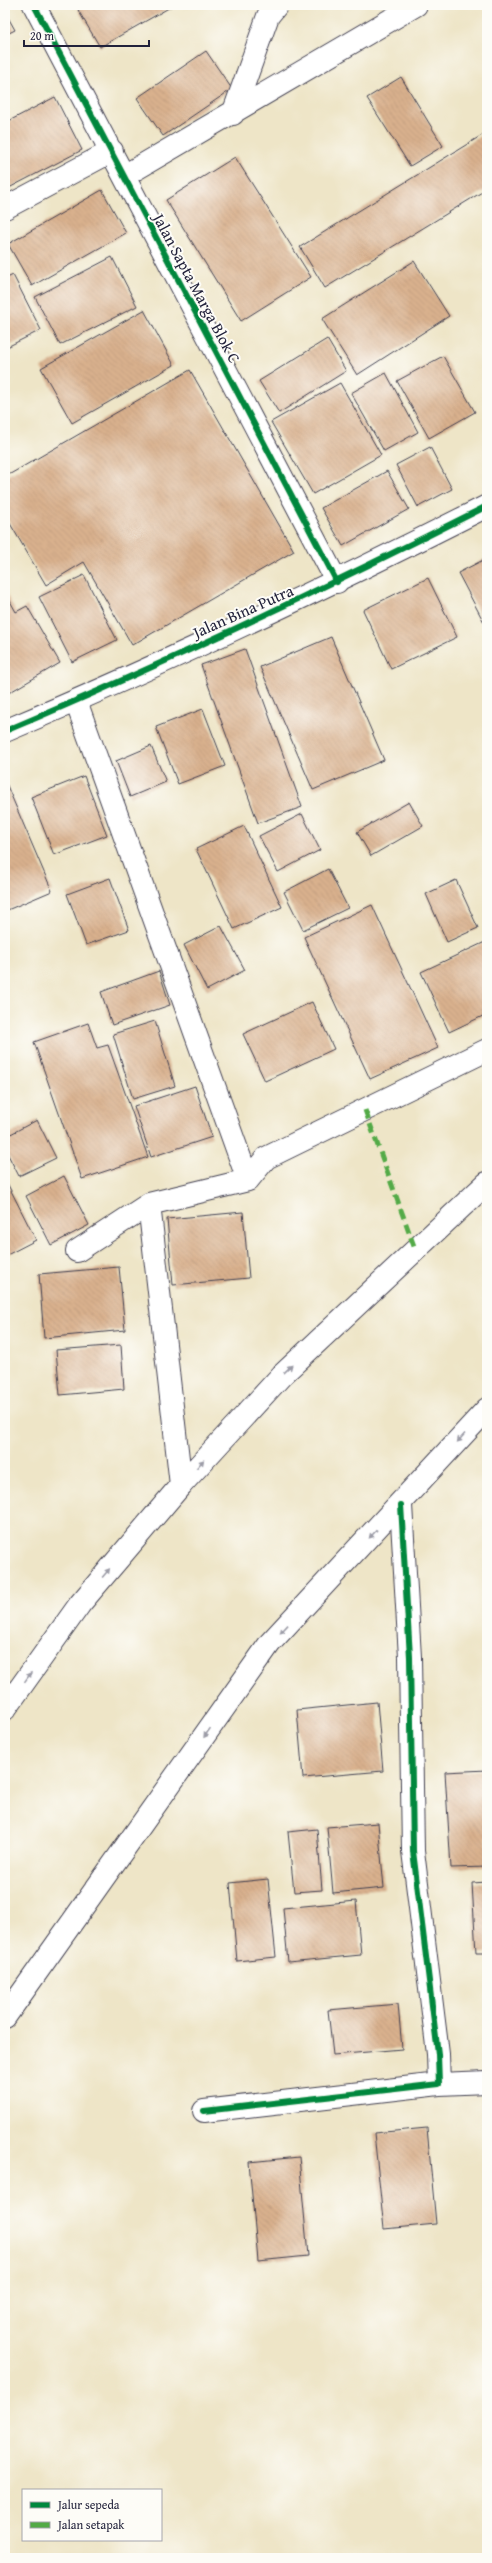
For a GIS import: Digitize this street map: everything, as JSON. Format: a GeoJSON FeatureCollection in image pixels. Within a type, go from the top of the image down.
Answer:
{"type":"FeatureCollection","features":[{"type":"Feature","properties":{"kind":"street","name":"Jalan Sapta Marga Blok C"},"geometry":{"type":"LineString","coordinates":[[34,5],[337,582]]}},
{"type":"Feature","properties":{"kind":"street"},"geometry":{"type":"LineString","coordinates":[[233,114],[268,16],[277,5]]}},
{"type":"Feature","properties":{"kind":"street"},"geometry":{"type":"LineString","coordinates":[[124,176],[233,114],[416,5]]}},
{"type":"Feature","properties":{"kind":"street"},"geometry":{"type":"LineString","coordinates":[[5,208],[112,151]]}},
{"type":"Feature","properties":{"kind":"street","name":"Jalan Bina Putra"},"geometry":{"type":"LineString","coordinates":[[5,731],[76,701],[337,582],[487,506]]}},
{"type":"Feature","properties":{"kind":"street"},"geometry":{"type":"LineString","coordinates":[[76,701],[248,1180]]}},
{"type":"Feature","properties":{"kind":"street"},"geometry":{"type":"LineString","coordinates":[[77,1251],[149,1204],[248,1180],[266,1158],[487,1050]]}},
{"type":"Feature","properties":{"kind":"street"},"geometry":{"type":"LineString","coordinates":[[5,1708],[80,1604],[181,1485],[282,1375],[487,1183]]}},
{"type":"Feature","properties":{"kind":"street"},"geometry":{"type":"LineString","coordinates":[[149,1204],[181,1485]]}},
{"type":"Feature","properties":{"kind":"street"},"geometry":{"type":"LineString","coordinates":[[5,2017],[270,1644],[401,1505],[487,1409]]}},
{"type":"Feature","properties":{"kind":"street"},"geometry":{"type":"LineString","coordinates":[[401,1505],[410,1657],[413,1851],[438,2054],[439,2084]]}},
{"type":"Feature","properties":{"kind":"street"},"geometry":{"type":"LineString","coordinates":[[204,2111],[439,2084],[487,2082]]}},
{"type":"Feature","properties":{"kind":"building"},"geometry":{"type":"Polygon","coordinates":[[[86,5],[174,5],[100,47],[78,10],[86,5]]]}},
{"type":"Feature","properties":{"kind":"building"},"geometry":{"type":"Polygon","coordinates":[[[5,12],[15,30],[5,35],[5,12]]]}},
{"type":"Feature","properties":{"kind":"building"},"geometry":{"type":"Polygon","coordinates":[[[206,51],[232,89],[163,136],[137,98],[206,51]]]}},
{"type":"Feature","properties":{"kind":"building"},"geometry":{"type":"Polygon","coordinates":[[[401,77],[443,146],[410,166],[367,98],[401,77]]]}},
{"type":"Feature","properties":{"kind":"building"},"geometry":{"type":"Polygon","coordinates":[[[55,97],[82,150],[5,190],[5,123],[55,97]]]}},
{"type":"Feature","properties":{"kind":"building"},"geometry":{"type":"Polygon","coordinates":[[[487,132],[487,189],[325,288],[300,247],[487,132]]]}},
{"type":"Feature","properties":{"kind":"building"},"geometry":{"type":"Polygon","coordinates":[[[235,157],[311,277],[241,321],[166,200],[235,157]]]}},
{"type":"Feature","properties":{"kind":"building"},"geometry":{"type":"Polygon","coordinates":[[[102,190],[126,233],[32,286],[8,244],[102,190]]]}},
{"type":"Feature","properties":{"kind":"building"},"geometry":{"type":"Polygon","coordinates":[[[112,257],[137,306],[60,345],[35,297],[112,257]]]}},
{"type":"Feature","properties":{"kind":"building"},"geometry":{"type":"Polygon","coordinates":[[[414,261],[449,316],[357,375],[322,319],[414,261]]]}},
{"type":"Feature","properties":{"kind":"building"},"geometry":{"type":"Polygon","coordinates":[[[13,275],[41,330],[7,347],[5,342],[5,279],[13,275]]]}},
{"type":"Feature","properties":{"kind":"building"},"geometry":{"type":"Polygon","coordinates":[[[144,310],[174,365],[72,423],[41,368],[144,310]]]}},
{"type":"Feature","properties":{"kind":"building"},"geometry":{"type":"Polygon","coordinates":[[[327,339],[346,371],[279,413],[259,381],[327,339]]]}},
{"type":"Feature","properties":{"kind":"building"},"geometry":{"type":"Polygon","coordinates":[[[443,356],[475,412],[429,438],[397,381],[443,356]]]}},
{"type":"Feature","properties":{"kind":"building"},"geometry":{"type":"Polygon","coordinates":[[[190,370],[294,551],[132,645],[84,562],[46,585],[5,515],[5,477],[190,370]]]}},
{"type":"Feature","properties":{"kind":"building"},"geometry":{"type":"Polygon","coordinates":[[[386,373],[418,432],[384,451],[351,393],[386,373]]]}},
{"type":"Feature","properties":{"kind":"building"},"geometry":{"type":"Polygon","coordinates":[[[340,383],[381,455],[313,494],[271,422],[340,383]]]}},
{"type":"Feature","properties":{"kind":"building"},"geometry":{"type":"Polygon","coordinates":[[[430,447],[452,489],[418,507],[396,465],[430,447]]]}},
{"type":"Feature","properties":{"kind":"building"},"geometry":{"type":"Polygon","coordinates":[[[387,471],[409,509],[343,546],[321,508],[387,471]]]}},
{"type":"Feature","properties":{"kind":"building"},"geometry":{"type":"Polygon","coordinates":[[[487,558],[487,628],[458,573],[487,558]]]}},
{"type":"Feature","properties":{"kind":"building"},"geometry":{"type":"Polygon","coordinates":[[[84,575],[117,640],[72,662],[39,597],[84,575]]]}},
{"type":"Feature","properties":{"kind":"building"},"geometry":{"type":"Polygon","coordinates":[[[428,578],[457,637],[391,669],[363,610],[428,578]]]}},
{"type":"Feature","properties":{"kind":"building"},"geometry":{"type":"Polygon","coordinates":[[[5,592],[16,612],[27,606],[60,663],[5,695],[5,592]]]}},
{"type":"Feature","properties":{"kind":"building"},"geometry":{"type":"Polygon","coordinates":[[[331,637],[384,760],[313,790],[260,667],[331,637]]]}},
{"type":"Feature","properties":{"kind":"building"},"geometry":{"type":"Polygon","coordinates":[[[245,649],[302,807],[258,823],[201,665],[245,649]]]}},
{"type":"Feature","properties":{"kind":"building"},"geometry":{"type":"Polygon","coordinates":[[[203,709],[225,766],[178,784],[156,727],[203,709]]]}},
{"type":"Feature","properties":{"kind":"building"},"geometry":{"type":"Polygon","coordinates":[[[151,746],[166,782],[130,797],[116,761],[151,746]]]}},
{"type":"Feature","properties":{"kind":"building"},"geometry":{"type":"Polygon","coordinates":[[[84,776],[107,835],[54,855],[31,797],[84,776]]]}},
{"type":"Feature","properties":{"kind":"building"},"geometry":{"type":"Polygon","coordinates":[[[5,781],[52,891],[5,911],[5,781]]]}},
{"type":"Feature","properties":{"kind":"building"},"geometry":{"type":"Polygon","coordinates":[[[409,802],[423,826],[371,856],[357,832],[409,802]]]}},
{"type":"Feature","properties":{"kind":"building"},"geometry":{"type":"Polygon","coordinates":[[[302,814],[320,850],[278,872],[259,836],[302,814]]]}},
{"type":"Feature","properties":{"kind":"building"},"geometry":{"type":"Polygon","coordinates":[[[244,826],[282,907],[234,929],[196,849],[244,826]]]}},
{"type":"Feature","properties":{"kind":"building"},"geometry":{"type":"Polygon","coordinates":[[[328,869],[348,908],[303,930],[284,892],[328,869]]]}},
{"type":"Feature","properties":{"kind":"building"},"geometry":{"type":"Polygon","coordinates":[[[110,878],[129,930],[86,945],[67,894],[110,878]]]}},
{"type":"Feature","properties":{"kind":"building"},"geometry":{"type":"Polygon","coordinates":[[[456,880],[478,928],[447,942],[426,894],[456,880]]]}},
{"type":"Feature","properties":{"kind":"building"},"geometry":{"type":"Polygon","coordinates":[[[372,905],[438,1048],[370,1079],[304,937],[372,905]]]}},
{"type":"Feature","properties":{"kind":"building"},"geometry":{"type":"Polygon","coordinates":[[[221,926],[245,970],[207,990],[184,945],[221,926]]]}},
{"type":"Feature","properties":{"kind":"building"},"geometry":{"type":"Polygon","coordinates":[[[485,942],[487,1014],[449,1032],[421,972],[485,942]]]}},
{"type":"Feature","properties":{"kind":"building"},"geometry":{"type":"Polygon","coordinates":[[[159,971],[170,1005],[112,1025],[101,992],[159,971]]]}},
{"type":"Feature","properties":{"kind":"building"},"geometry":{"type":"Polygon","coordinates":[[[312,1002],[334,1049],[265,1081],[243,1034],[312,1002]]]}},
{"type":"Feature","properties":{"kind":"building"},"geometry":{"type":"Polygon","coordinates":[[[155,1021],[175,1086],[133,1099],[113,1034],[155,1021]]]}},
{"type":"Feature","properties":{"kind":"building"},"geometry":{"type":"Polygon","coordinates":[[[88,1023],[97,1048],[108,1045],[148,1157],[82,1179],[34,1042],[88,1023]]]}},
{"type":"Feature","properties":{"kind":"building"},"geometry":{"type":"Polygon","coordinates":[[[195,1086],[212,1137],[151,1157],[134,1106],[195,1086]]]}},
{"type":"Feature","properties":{"kind":"building"},"geometry":{"type":"Polygon","coordinates":[[[37,1120],[56,1158],[19,1176],[5,1149],[5,1137],[37,1120]]]}},
{"type":"Feature","properties":{"kind":"building"},"geometry":{"type":"Polygon","coordinates":[[[64,1176],[89,1225],[51,1245],[26,1196],[64,1176]]]}},
{"type":"Feature","properties":{"kind":"building"},"geometry":{"type":"Polygon","coordinates":[[[5,1179],[36,1240],[5,1256],[5,1179]]]}},
{"type":"Feature","properties":{"kind":"building"},"geometry":{"type":"Polygon","coordinates":[[[243,1212],[249,1278],[173,1285],[167,1219],[243,1212]]]}},
{"type":"Feature","properties":{"kind":"building"},"geometry":{"type":"Polygon","coordinates":[[[119,1267],[125,1330],[44,1338],[39,1274],[119,1267]]]}},
{"type":"Feature","properties":{"kind":"building"},"geometry":{"type":"Polygon","coordinates":[[[121,1345],[124,1389],[60,1395],[56,1350],[121,1345]]]}},
{"type":"Feature","properties":{"kind":"building"},"geometry":{"type":"Polygon","coordinates":[[[377,1702],[383,1771],[303,1778],[297,1710],[377,1702]]]}},
{"type":"Feature","properties":{"kind":"building"},"geometry":{"type":"Polygon","coordinates":[[[487,1770],[487,1867],[451,1868],[445,1772],[487,1770]]]}},
{"type":"Feature","properties":{"kind":"building"},"geometry":{"type":"Polygon","coordinates":[[[378,1823],[384,1888],[333,1893],[327,1827],[378,1823]]]}},
{"type":"Feature","properties":{"kind":"building"},"geometry":{"type":"Polygon","coordinates":[[[317,1829],[322,1890],[294,1892],[288,1832],[317,1829]]]}},
{"type":"Feature","properties":{"kind":"building"},"geometry":{"type":"Polygon","coordinates":[[[268,1879],[276,1957],[237,1961],[230,1883],[268,1879]]]}},
{"type":"Feature","properties":{"kind":"building"},"geometry":{"type":"Polygon","coordinates":[[[487,1882],[487,1953],[476,1953],[472,1883],[487,1882]]]}},
{"type":"Feature","properties":{"kind":"building"},"geometry":{"type":"Polygon","coordinates":[[[356,1901],[361,1955],[288,1962],[283,1908],[356,1901]]]}},
{"type":"Feature","properties":{"kind":"building"},"geometry":{"type":"Polygon","coordinates":[[[398,2004],[402,2049],[333,2055],[328,2010],[398,2004]]]}},
{"type":"Feature","properties":{"kind":"building"},"geometry":{"type":"Polygon","coordinates":[[[427,2128],[436,2224],[384,2229],[374,2133],[427,2128]]]}},
{"type":"Feature","properties":{"kind":"building"},"geometry":{"type":"Polygon","coordinates":[[[299,2157],[308,2256],[258,2261],[249,2162],[299,2157]]]}},
{"type":"Feature","properties":{"kind":"marked path"},"geometry":{"type":"LineString","coordinates":[[365,1110],[415,1249]]}},
{"type":"Feature","properties":{"kind":"cycle path"},"geometry":{"type":"LineString","coordinates":[[34,5],[337,582]]}},
{"type":"Feature","properties":{"kind":"cycle path"},"geometry":{"type":"LineString","coordinates":[[5,731],[188,651],[248,623],[487,506]]}},
{"type":"Feature","properties":{"kind":"cycle path"},"geometry":{"type":"LineString","coordinates":[[204,2111],[439,2084],[438,2054],[413,1851],[410,1657],[401,1505]]}}]}
